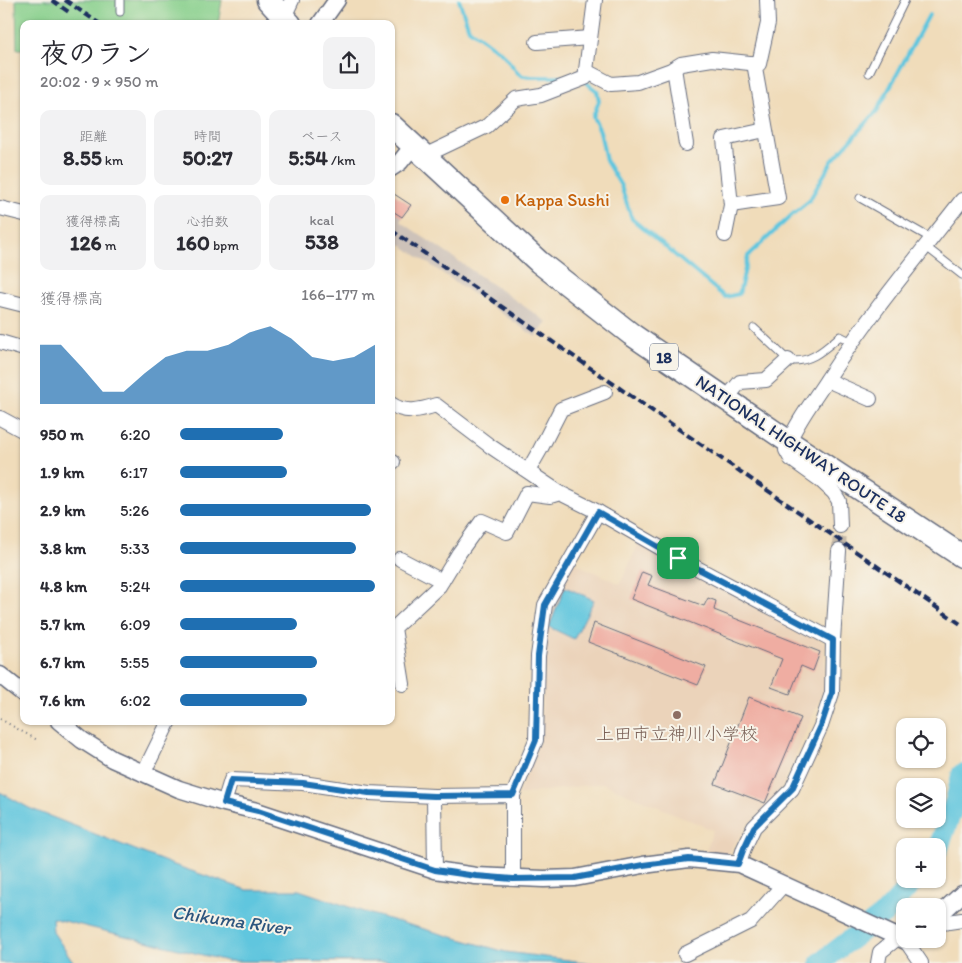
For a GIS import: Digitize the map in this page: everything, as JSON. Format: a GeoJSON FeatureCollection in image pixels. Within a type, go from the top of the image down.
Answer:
{"type":"FeatureCollection","features":[{"type":"Feature","properties":{"kind":"highway"},"geometry":{"type":"LineString","coordinates":[[268,0],[289,14]]}},
{"type":"Feature","properties":{"kind":"highway","name":"NATIONAL HIGHWAY ROUTE 18"},"geometry":{"type":"LineString","coordinates":[[395,129],[539,262],[631,334],[788,442],[962,556]]}},
{"type":"Feature","properties":{"kind":"street"},"geometry":{"type":"LineString","coordinates":[[323,20],[336,0]]}},
{"type":"Feature","properties":{"kind":"street"},"geometry":{"type":"LineString","coordinates":[[395,165],[418,151],[487,126],[516,99],[541,95],[585,78],[595,0]]}},
{"type":"Feature","properties":{"kind":"street"},"geometry":{"type":"LineString","coordinates":[[586,71],[610,84],[638,82],[681,64],[712,59],[759,64],[768,23],[768,0]]}},
{"type":"Feature","properties":{"kind":"street"},"geometry":{"type":"LineString","coordinates":[[537,42],[590,38]]}},
{"type":"Feature","properties":{"kind":"street"},"geometry":{"type":"LineString","coordinates":[[731,205],[778,198],[754,63]]}},
{"type":"Feature","properties":{"kind":"street"},"geometry":{"type":"LineString","coordinates":[[674,68],[686,144]]}},
{"type":"Feature","properties":{"kind":"street"},"geometry":{"type":"LineString","coordinates":[[725,235],[731,205],[724,139],[765,130]]}},
{"type":"Feature","properties":{"kind":"street"},"geometry":{"type":"LineString","coordinates":[[840,526],[839,501],[834,493],[819,479],[791,459],[786,450],[788,442],[798,422],[852,342],[962,200]]}},
{"type":"Feature","properties":{"kind":"street"},"geometry":{"type":"LineString","coordinates":[[0,208],[20,213]]}},
{"type":"Feature","properties":{"kind":"street"},"geometry":{"type":"LineString","coordinates":[[0,299],[20,304]]}},
{"type":"Feature","properties":{"kind":"street"},"geometry":{"type":"LineString","coordinates":[[0,342],[20,348]]}},
{"type":"Feature","properties":{"kind":"street"},"geometry":{"type":"LineString","coordinates":[[726,399],[740,382],[766,380],[788,360]]}},
{"type":"Feature","properties":{"kind":"street"},"geometry":{"type":"LineString","coordinates":[[827,380],[870,399]]}},
{"type":"Feature","properties":{"kind":"street"},"geometry":{"type":"LineString","coordinates":[[528,471],[561,409],[605,392]]}},
{"type":"Feature","properties":{"kind":"street"},"geometry":{"type":"LineString","coordinates":[[395,407],[418,411],[436,405],[490,446],[560,493],[833,640]]}},
{"type":"Feature","properties":{"kind":"street"},"geometry":{"type":"LineString","coordinates":[[0,418],[20,429]]}},
{"type":"Feature","properties":{"kind":"street"},"geometry":{"type":"LineString","coordinates":[[395,627],[439,586],[458,553],[482,520],[507,532],[527,493],[550,496],[560,493]]}},
{"type":"Feature","properties":{"kind":"street"},"geometry":{"type":"LineString","coordinates":[[513,879],[513,795],[536,740],[538,656],[545,605],[598,512]]}},
{"type":"Feature","properties":{"kind":"street"},"geometry":{"type":"LineString","coordinates":[[738,864],[754,827],[792,789],[821,726],[832,693],[833,640],[839,551]]}},
{"type":"Feature","properties":{"kind":"street"},"geometry":{"type":"LineString","coordinates":[[400,559],[442,581]]}},
{"type":"Feature","properties":{"kind":"street"},"geometry":{"type":"LineString","coordinates":[[395,634],[403,684]]}},
{"type":"Feature","properties":{"kind":"street"},"geometry":{"type":"LineString","coordinates":[[0,675],[20,691]]}},
{"type":"Feature","properties":{"kind":"street"},"geometry":{"type":"LineString","coordinates":[[63,725],[104,754],[143,774],[179,789],[258,811],[435,870],[513,879],[575,878],[643,865],[689,859],[738,864],[896,935]]}},
{"type":"Feature","properties":{"kind":"street"},"geometry":{"type":"LineString","coordinates":[[143,774],[167,725]]}},
{"type":"Feature","properties":{"kind":"street"},"geometry":{"type":"LineString","coordinates":[[224,803],[231,780],[303,783],[369,793],[434,796],[513,795]]}},
{"type":"Feature","properties":{"kind":"street"},"geometry":{"type":"LineString","coordinates":[[434,796],[435,870]]}},
{"type":"Feature","properties":{"kind":"street"},"geometry":{"type":"LineString","coordinates":[[685,954],[752,921],[785,885]]}},
{"type":"Feature","properties":{"kind":"street"},"geometry":{"type":"LineString","coordinates":[[946,910],[962,894]]}},
{"type":"Feature","properties":{"kind":"street"},"geometry":{"type":"LineString","coordinates":[[946,922],[962,920]]}},
{"type":"Feature","properties":{"kind":"street"},"geometry":{"type":"LineString","coordinates":[[878,963],[880,952],[896,943]]}},
{"type":"Feature","properties":{"kind":"street"},"geometry":{"type":"LineString","coordinates":[[911,948],[922,963]]}},
{"type":"Feature","properties":{"kind":"lane"},"geometry":{"type":"LineString","coordinates":[[120,0],[120,12]]}},
{"type":"Feature","properties":{"kind":"lane"},"geometry":{"type":"LineString","coordinates":[[869,73],[905,0]]}},
{"type":"Feature","properties":{"kind":"lane"},"geometry":{"type":"LineString","coordinates":[[860,198],[928,242],[962,275]]}},
{"type":"Feature","properties":{"kind":"lane"},"geometry":{"type":"LineString","coordinates":[[754,328],[788,360],[808,359],[825,350],[840,336],[852,342]]}},
{"type":"Feature","properties":{"kind":"path"},"geometry":{"type":"LineString","coordinates":[[0,719],[39,741]]}},
{"type":"Feature","properties":{"kind":"shaded area"},"geometry":{"type":"Polygon","coordinates":[[[395,195],[411,205],[400,221],[547,322],[536,337],[395,241],[395,195]]]}},
{"type":"Feature","properties":{"kind":"shaded area","name":"上田市立神川小学校"},"geometry":{"type":"Polygon","coordinates":[[[640,541],[825,643],[824,690],[778,796],[748,824],[727,855],[705,854],[713,830],[602,783],[518,795],[540,740],[548,608],[573,562],[620,584],[640,541]]]}},
{"type":"Feature","properties":{"kind":"green space"},"geometry":{"type":"Polygon","coordinates":[[[16,0],[222,0],[219,20],[20,20],[20,49],[17,49],[16,0]]]}},
{"type":"Feature","properties":{"kind":"water"},"geometry":{"type":"Polygon","coordinates":[[[565,587],[594,600],[574,639],[549,627],[565,587]]]}},
{"type":"Feature","properties":{"kind":"water","name":"Chikuma River"},"geometry":{"type":"Polygon","coordinates":[[[0,792],[29,808],[171,864],[247,890],[299,890],[367,913],[506,952],[592,963],[227,961],[52,918],[53,932],[74,963],[0,963],[0,792]]]}},
{"type":"Feature","properties":{"kind":"building"},"geometry":{"type":"Polygon","coordinates":[[[395,195],[411,205],[402,217],[395,213],[395,195]]]}},
{"type":"Feature","properties":{"kind":"building"},"geometry":{"type":"Polygon","coordinates":[[[642,572],[652,576],[648,585],[704,606],[708,598],[716,601],[714,610],[820,652],[813,671],[801,666],[790,694],[771,687],[782,659],[631,599],[642,572]]]}},
{"type":"Feature","properties":{"kind":"building"},"geometry":{"type":"Polygon","coordinates":[[[594,623],[706,667],[698,685],[588,642],[594,623]]]}},
{"type":"Feature","properties":{"kind":"building"},"geometry":{"type":"Polygon","coordinates":[[[749,697],[801,718],[765,803],[715,784],[749,697]]]}},
{"type":"Feature","properties":{"kind":"waterway"},"geometry":{"type":"LineString","coordinates":[[459,0],[469,29],[503,54],[518,73],[523,76],[532,77],[573,77]]}},
{"type":"Feature","properties":{"kind":"waterway"},"geometry":{"type":"LineString","coordinates":[[584,81],[597,91],[599,101],[593,117],[600,131],[606,161],[621,186],[632,219],[725,297],[739,294],[748,256],[809,201],[832,161],[877,111],[929,15]]}},
{"type":"Feature","properties":{"kind":"waterway"},"geometry":{"type":"LineString","coordinates":[[942,838],[956,799],[962,774]]}},
{"type":"Feature","properties":{"kind":"waterway"},"geometry":{"type":"LineString","coordinates":[[820,963],[885,913],[908,888]]}},
{"type":"Feature","properties":{"kind":"tunnel"},"geometry":{"type":"LineString","coordinates":[[839,551],[840,526]]}},
{"type":"Feature","properties":{"kind":"railway"},"geometry":{"type":"LineString","coordinates":[[52,0],[70,13]]}},
{"type":"Feature","properties":{"kind":"railway"},"geometry":{"type":"LineString","coordinates":[[65,0],[94,20]]}},
{"type":"Feature","properties":{"kind":"railway"},"geometry":{"type":"LineString","coordinates":[[395,233],[962,625]]}},
{"type":"Feature","properties":{"kind":"place","name":"Kappa Sushi"},"geometry":{"type":"Point","coordinates":[505,200]}},
{"type":"Feature","properties":{"kind":"place","name":"上田市立神川小学校"},"geometry":{"type":"Point","coordinates":[677,715]}},
{"type":"Feature","properties":{"kind":"route"},"geometry":{"type":"LineString","coordinates":[[598,512],[678,558],[833,640],[832,693],[821,726],[792,789],[754,827],[738,864],[689,859],[643,865],[575,878],[513,879],[476,876],[435,870],[258,811],[224,803],[231,780],[303,783],[369,793],[434,796],[513,795],[536,740],[538,656],[545,605],[598,512]]}}]}
